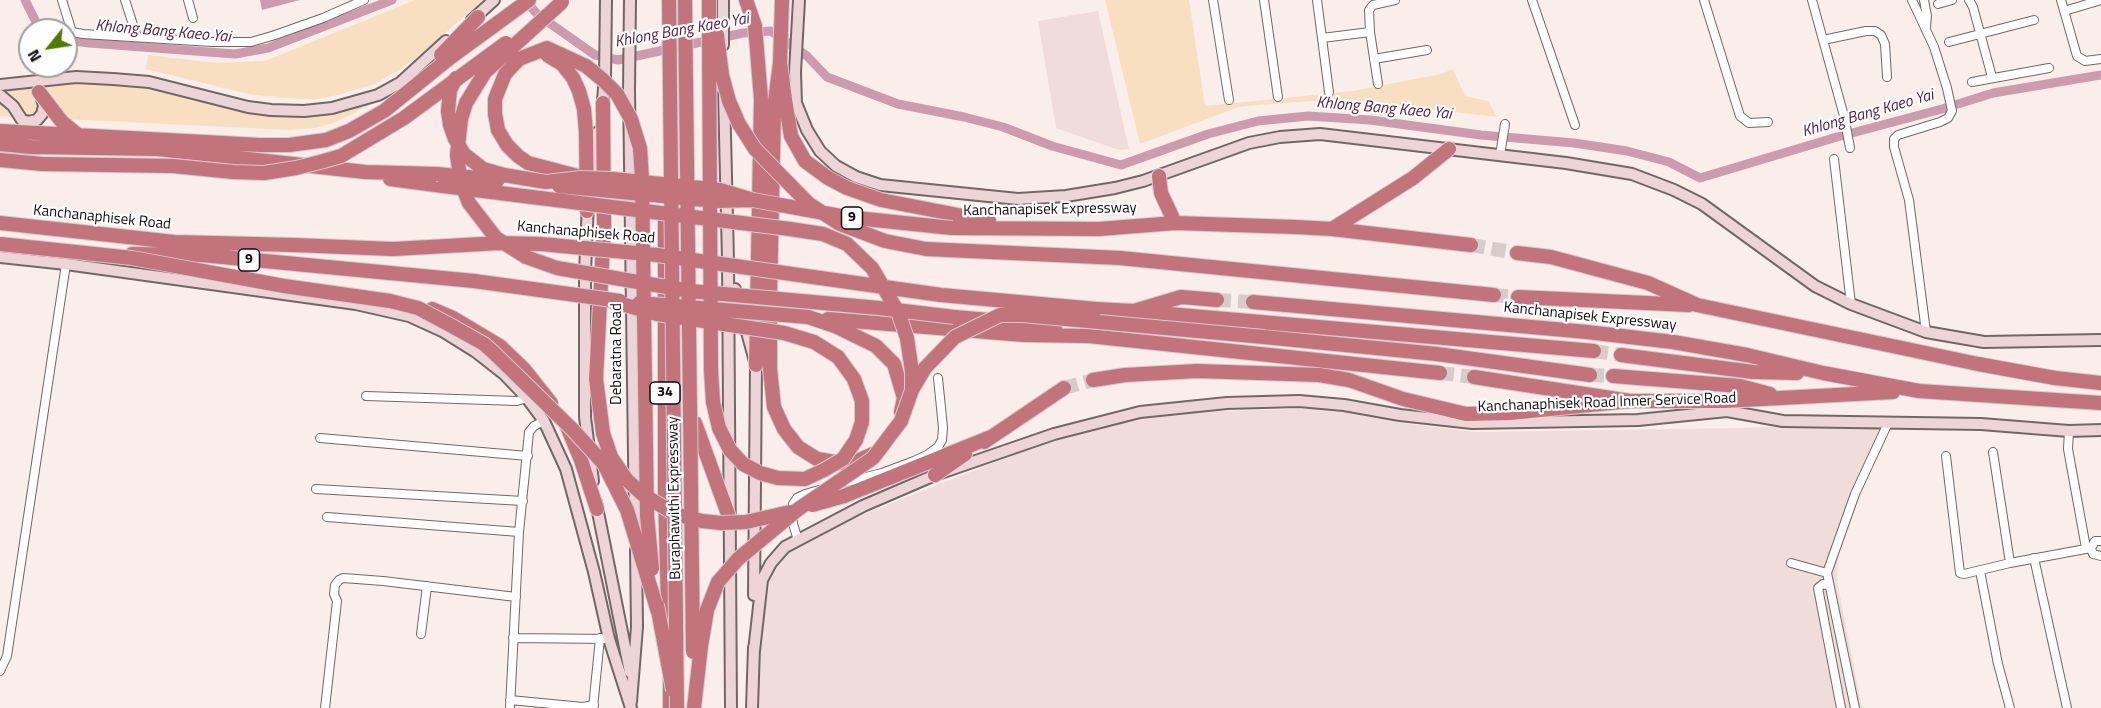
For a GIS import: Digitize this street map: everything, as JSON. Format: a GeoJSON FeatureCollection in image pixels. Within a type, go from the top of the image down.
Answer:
{"type":"FeatureCollection","features":[{"type":"Feature","properties":{"kind":"highway"},"geometry":{"type":"LineString","coordinates":[[0,131],[184,142],[289,145],[326,140],[349,131],[384,111],[451,57],[529,0]]}},
{"type":"Feature","properties":{"kind":"highway","name":"34"},"geometry":{"type":"LineString","coordinates":[[668,0],[665,79],[665,490],[670,708]]}},
{"type":"Feature","properties":{"kind":"highway","name":"Buraphawithi Expressway"},"geometry":{"type":"LineString","coordinates":[[668,0],[676,708]]}},
{"type":"Feature","properties":{"kind":"highway","name":"Buraphawithi Expressway"},"geometry":{"type":"LineString","coordinates":[[685,0],[695,708]]}},
{"type":"Feature","properties":{"kind":"highway","name":"34"},"geometry":{"type":"LineString","coordinates":[[692,0],[695,708]]}},
{"type":"Feature","properties":{"kind":"highway"},"geometry":{"type":"LineString","coordinates":[[611,301],[657,314],[691,320],[703,321],[714,323],[726,324],[784,333],[814,342],[838,357],[854,379],[862,400],[861,422],[856,440],[843,459],[824,470],[805,479],[778,478],[760,473],[743,464],[730,450],[719,428],[713,402],[711,370],[711,323],[711,311],[710,299],[709,0]]}},
{"type":"Feature","properties":{"kind":"highway"},"geometry":{"type":"LineString","coordinates":[[746,0],[755,26],[761,99],[756,365]]}},
{"type":"Feature","properties":{"kind":"highway"},"geometry":{"type":"LineString","coordinates":[[0,160],[42,164],[173,166],[264,173],[296,168],[341,156],[404,118],[562,1]]}},
{"type":"Feature","properties":{"kind":"highway"},"geometry":{"type":"LineString","coordinates":[[562,1],[485,72],[466,103],[461,119],[457,155],[461,183],[469,203],[496,238],[526,257],[557,268],[690,291],[879,308],[954,323],[1024,323],[1089,336],[1440,373]]}},
{"type":"Feature","properties":{"kind":"highway"},"geometry":{"type":"LineString","coordinates":[[720,6],[718,51],[722,75],[729,101],[739,124],[755,149],[809,204],[840,224],[885,241],[926,249],[1119,258],[1494,295]]}},
{"type":"Feature","properties":{"kind":"highway"},"geometry":{"type":"LineString","coordinates":[[782,6],[780,63],[774,109],[770,359],[774,407],[784,429],[798,447],[817,459],[840,463],[857,461],[874,454],[890,437],[898,421],[904,398],[894,364],[876,345],[807,317]]}},
{"type":"Feature","properties":{"kind":"highway"},"geometry":{"type":"LineString","coordinates":[[384,111],[478,17]]}},
{"type":"Feature","properties":{"kind":"highway"},"geometry":{"type":"LineString","coordinates":[[581,178],[546,182],[504,175],[483,169],[464,154],[455,140],[448,111],[450,90],[462,69],[477,55],[492,48],[510,44],[537,47],[562,64],[573,78],[584,109],[587,212]]}},
{"type":"Feature","properties":{"kind":"highway"},"geometry":{"type":"LineString","coordinates":[[676,708],[649,550],[643,190],[640,148],[631,119],[616,94],[586,66],[547,48],[519,59],[505,74],[495,99],[498,130],[507,144],[528,163],[581,178],[720,190],[753,200]]}},
{"type":"Feature","properties":{"kind":"highway"},"geometry":{"type":"LineString","coordinates":[[780,63],[791,136],[805,161],[828,178],[847,188],[881,200],[1027,227]]}},
{"type":"Feature","properties":{"kind":"highway"},"geometry":{"type":"LineString","coordinates":[[39,92],[62,122],[78,135]]}},
{"type":"Feature","properties":{"kind":"highway"},"geometry":{"type":"LineString","coordinates":[[603,103],[604,226],[596,379],[603,433],[611,457],[626,479],[642,494],[675,514],[702,521],[746,522],[769,518],[844,496],[991,437]]}},
{"type":"Feature","properties":{"kind":"highway","name":"9"},"geometry":{"type":"LineString","coordinates":[[0,144],[31,147],[158,149],[440,180],[715,201],[753,200]]}},
{"type":"Feature","properties":{"kind":"highway"},"geometry":{"type":"LineString","coordinates":[[1332,229],[1413,178],[1449,149]]}},
{"type":"Feature","properties":{"kind":"highway"},"geometry":{"type":"LineString","coordinates":[[1159,176],[1161,193],[1176,223]]}},
{"type":"Feature","properties":{"kind":"highway"},"geometry":{"type":"LineString","coordinates":[[440,180],[823,234],[847,244],[872,268],[898,312],[910,353],[912,390]]}},
{"type":"Feature","properties":{"kind":"highway","name":"Kanchanapisek Expressway"},"geometry":{"type":"LineString","coordinates":[[753,200],[846,217],[952,228],[1099,229],[1176,223],[1332,229],[1471,245]]}},
{"type":"Feature","properties":{"kind":"highway","name":"Kanchanaphisek Road"},"geometry":{"type":"LineString","coordinates":[[0,223],[174,242],[393,249],[500,243],[542,244],[657,255],[942,295],[1134,311]]}},
{"type":"Feature","properties":{"kind":"highway","name":"Kanchanaphisek Road"},"geometry":{"type":"LineString","coordinates":[[0,238],[131,254],[202,255],[474,280],[611,301],[807,317],[954,323]]}},
{"type":"Feature","properties":{"kind":"highway"},"geometry":{"type":"LineString","coordinates":[[0,244],[132,258],[284,286],[390,301],[418,308],[484,344],[573,430],[604,464],[627,510],[658,612]]}},
{"type":"Feature","properties":{"kind":"highway","name":"Kanchanapisek Expressway"},"geometry":{"type":"LineString","coordinates":[[1518,253],[1551,257],[1648,283],[1697,305],[1902,349],[2055,378],[2101,383]]}},
{"type":"Feature","properties":{"kind":"highway"},"geometry":{"type":"LineString","coordinates":[[131,254],[188,266],[421,304],[453,318],[500,346],[545,394],[568,426],[597,509]]}},
{"type":"Feature","properties":{"kind":"highway"},"geometry":{"type":"LineString","coordinates":[[1134,311],[1181,297],[1217,300]]}},
{"type":"Feature","properties":{"kind":"highway"},"geometry":{"type":"LineString","coordinates":[[1518,297],[1697,305]]}},
{"type":"Feature","properties":{"kind":"highway","name":"Kanchanapisek Expressway"},"geometry":{"type":"LineString","coordinates":[[1252,302],[1587,332],[1662,341],[1746,355],[1823,374],[1919,391],[2101,403]]}},
{"type":"Feature","properties":{"kind":"highway"},"geometry":{"type":"LineString","coordinates":[[1134,311],[1594,351]]}},
{"type":"Feature","properties":{"kind":"highway"},"geometry":{"type":"LineString","coordinates":[[695,708],[700,646],[707,610],[718,582],[738,559],[797,510],[873,458],[901,421],[912,390],[925,368],[955,337],[1000,315],[1075,318],[1437,354],[1590,375]]}},
{"type":"Feature","properties":{"kind":"highway"},"geometry":{"type":"LineString","coordinates":[[1621,355],[1753,372],[1823,374]]}},
{"type":"Feature","properties":{"kind":"highway"},"geometry":{"type":"LineString","coordinates":[[1093,380],[1125,375],[1197,371],[1319,375],[1349,380],[1403,399],[1466,414],[1510,413],[1630,401]]}},
{"type":"Feature","properties":{"kind":"highway","name":"Kanchanapisek Expressway"},"geometry":{"type":"LineString","coordinates":[[1613,376],[1740,386],[1781,397]]}},
{"type":"Feature","properties":{"kind":"highway","name":"Kanchanapisek Expressway"},"geometry":{"type":"LineString","coordinates":[[1474,377],[1630,401],[1724,401],[1919,391]]}},
{"type":"Feature","properties":{"kind":"highway"},"geometry":{"type":"LineString","coordinates":[[935,475],[1064,388]]}},
{"type":"Feature","properties":{"kind":"highway"},"geometry":{"type":"LineString","coordinates":[[694,423],[728,514]]}},
{"type":"Feature","properties":{"kind":"main road"},"geometry":{"type":"LineString","coordinates":[[0,85],[76,77],[113,79],[149,82],[249,107],[271,110],[304,111],[332,108],[378,95],[400,83],[464,25],[478,17],[494,0]]}},
{"type":"Feature","properties":{"kind":"main road"},"geometry":{"type":"LineString","coordinates":[[606,0],[603,103],[587,212],[585,417],[597,509],[633,687]]}},
{"type":"Feature","properties":{"kind":"main road","name":"Debaratna Road"},"geometry":{"type":"LineString","coordinates":[[630,0],[629,90],[637,627],[631,708]]}},
{"type":"Feature","properties":{"kind":"main road"},"geometry":{"type":"LineString","coordinates":[[723,0],[720,6],[728,260],[730,708]]}},
{"type":"Feature","properties":{"kind":"main road"},"geometry":{"type":"LineString","coordinates":[[799,0],[795,72],[796,103],[807,130],[820,151],[836,166],[856,177],[880,185],[1018,199],[1066,196],[1115,188],[1159,176],[1249,143],[1280,137],[1320,134],[1566,163],[1632,174],[1674,190],[1702,204],[1815,286],[1851,304],[1926,332],[1984,342],[2101,340]]}},
{"type":"Feature","properties":{"kind":"main road"},"geometry":{"type":"LineString","coordinates":[[0,95],[13,106],[22,120],[28,122],[37,120],[44,106],[39,92],[22,81]]}},
{"type":"Feature","properties":{"kind":"main road"},"geometry":{"type":"LineString","coordinates":[[0,257],[356,304],[409,316],[444,332],[476,352],[504,374],[527,398],[544,421],[566,468],[594,573],[604,639],[631,708]]}},
{"type":"Feature","properties":{"kind":"main road"},"geometry":{"type":"LineString","coordinates":[[728,260],[756,365],[752,708]]}},
{"type":"Feature","properties":{"kind":"main road","name":"Kanchanaphisek Road Inner Service Road"},"geometry":{"type":"LineString","coordinates":[[754,651],[762,580],[771,563],[785,547],[863,506],[935,475],[1054,434],[1140,412],[1227,403],[1299,401],[1472,423],[1638,420],[1727,411],[1783,421],[1981,424],[2069,431],[2101,430]]}},
{"type":"Feature","properties":{"kind":"street"},"geometry":{"type":"LineString","coordinates":[[62,0],[63,18]]}},
{"type":"Feature","properties":{"kind":"street"},"geometry":{"type":"LineString","coordinates":[[125,0],[138,37]]}},
{"type":"Feature","properties":{"kind":"street"},"geometry":{"type":"LineString","coordinates":[[188,0],[193,18]]}},
{"type":"Feature","properties":{"kind":"street"},"geometry":{"type":"LineString","coordinates":[[78,31],[212,42],[251,42],[323,18],[364,0]]}},
{"type":"Feature","properties":{"kind":"street"},"geometry":{"type":"LineString","coordinates":[[1213,0],[1229,100]]}},
{"type":"Feature","properties":{"kind":"street"},"geometry":{"type":"LineString","coordinates":[[1264,0],[1278,97]]}},
{"type":"Feature","properties":{"kind":"street"},"geometry":{"type":"LineString","coordinates":[[1317,0],[1329,92]]}},
{"type":"Feature","properties":{"kind":"street"},"geometry":{"type":"LineString","coordinates":[[1378,84],[1369,10],[1373,5],[1395,0]]}},
{"type":"Feature","properties":{"kind":"street"},"geometry":{"type":"LineString","coordinates":[[1532,0],[1575,125]]}},
{"type":"Feature","properties":{"kind":"street"},"geometry":{"type":"LineString","coordinates":[[1704,0],[1740,116],[1749,123],[1768,122]]}},
{"type":"Feature","properties":{"kind":"street"},"geometry":{"type":"LineString","coordinates":[[1812,0],[1850,146]]}},
{"type":"Feature","properties":{"kind":"street"},"geometry":{"type":"LineString","coordinates":[[1912,0],[1926,29],[1947,88],[1952,111],[1948,118],[1940,122],[1904,133],[1894,139],[1894,147],[1909,200],[1926,332]]}},
{"type":"Feature","properties":{"kind":"street"},"geometry":{"type":"LineString","coordinates":[[1924,0],[1927,16],[1926,29]]}},
{"type":"Feature","properties":{"kind":"street"},"geometry":{"type":"LineString","coordinates":[[1938,4],[1952,0]]}},
{"type":"Feature","properties":{"kind":"street"},"geometry":{"type":"LineString","coordinates":[[2061,0],[2077,56],[2085,61],[2101,59]]}},
{"type":"Feature","properties":{"kind":"street"},"geometry":{"type":"LineString","coordinates":[[2064,11],[2101,0]]}},
{"type":"Feature","properties":{"kind":"street"},"geometry":{"type":"LineString","coordinates":[[1972,2],[1992,77]]}},
{"type":"Feature","properties":{"kind":"street"},"geometry":{"type":"LineString","coordinates":[[1949,42],[2034,20]]}},
{"type":"Feature","properties":{"kind":"street"},"geometry":{"type":"LineString","coordinates":[[1823,40],[1866,31],[1881,35],[1885,44],[1887,77]]}},
{"type":"Feature","properties":{"kind":"street"},"geometry":{"type":"LineString","coordinates":[[1322,38],[1370,32]]}},
{"type":"Feature","properties":{"kind":"street"},"geometry":{"type":"LineString","coordinates":[[1374,59],[1427,50]]}},
{"type":"Feature","properties":{"kind":"street"},"geometry":{"type":"LineString","coordinates":[[1972,82],[2049,68]]}},
{"type":"Feature","properties":{"kind":"street"},"geometry":{"type":"LineString","coordinates":[[1500,155],[1505,124]]}},
{"type":"Feature","properties":{"kind":"street"},"geometry":{"type":"LineString","coordinates":[[1834,159],[1851,304]]}},
{"type":"Feature","properties":{"kind":"street"},"geometry":{"type":"LineString","coordinates":[[0,671],[7,656],[66,264]]}},
{"type":"Feature","properties":{"kind":"street"},"geometry":{"type":"LineString","coordinates":[[798,540],[792,510],[797,498],[882,473],[927,455],[938,447],[942,440],[943,428],[938,378]]}},
{"type":"Feature","properties":{"kind":"street"},"geometry":{"type":"LineString","coordinates":[[366,396],[517,402],[527,398]]}},
{"type":"Feature","properties":{"kind":"street"},"geometry":{"type":"LineString","coordinates":[[513,638],[604,639],[594,706],[510,704],[513,638],[519,532],[529,432],[534,426],[544,421]]}},
{"type":"Feature","properties":{"kind":"street"},"geometry":{"type":"LineString","coordinates":[[1855,708],[1827,573],[1855,494],[1888,423]]}},
{"type":"Feature","properties":{"kind":"street"},"geometry":{"type":"LineString","coordinates":[[2069,431],[2068,448],[2088,548],[2101,559]]}},
{"type":"Feature","properties":{"kind":"street"},"geometry":{"type":"LineString","coordinates":[[320,438],[528,456]]}},
{"type":"Feature","properties":{"kind":"street"},"geometry":{"type":"LineString","coordinates":[[1994,452],[2010,563]]}},
{"type":"Feature","properties":{"kind":"street"},"geometry":{"type":"LineString","coordinates":[[1946,456],[1960,573],[1980,571],[2088,548],[2095,542],[2101,541]]}},
{"type":"Feature","properties":{"kind":"street"},"geometry":{"type":"LineString","coordinates":[[316,489],[523,501]]}},
{"type":"Feature","properties":{"kind":"street"},"geometry":{"type":"LineString","coordinates":[[327,517],[519,532]]}},
{"type":"Feature","properties":{"kind":"street"},"geometry":{"type":"LineString","coordinates":[[2034,558],[2067,708]]}},
{"type":"Feature","properties":{"kind":"street"},"geometry":{"type":"LineString","coordinates":[[1791,563],[1827,573]]}},
{"type":"Feature","properties":{"kind":"street"},"geometry":{"type":"LineString","coordinates":[[1980,571],[1998,663],[2010,708]]}},
{"type":"Feature","properties":{"kind":"street"},"geometry":{"type":"LineString","coordinates":[[325,708],[336,601],[335,585],[344,578],[516,597]]}},
{"type":"Feature","properties":{"kind":"street"},"geometry":{"type":"LineString","coordinates":[[1829,586],[1823,584],[1818,588],[1841,708]]}},
{"type":"Feature","properties":{"kind":"street"},"geometry":{"type":"LineString","coordinates":[[421,634],[427,586]]}},
{"type":"Feature","properties":{"kind":"shaded area"},"geometry":{"type":"Polygon","coordinates":[[[260,0],[300,0],[262,10],[260,0]]]}},
{"type":"Feature","properties":{"kind":"shaded area"},"geometry":{"type":"Polygon","coordinates":[[[415,0],[483,0],[401,69],[375,84],[338,95],[318,99],[299,99],[253,95],[146,69],[148,55],[216,63],[265,61],[415,0]]]}},
{"type":"Feature","properties":{"kind":"shaded area"},"geometry":{"type":"Polygon","coordinates":[[[1105,0],[1189,0],[1205,106],[1353,91],[1441,74],[1453,69],[1465,96],[1488,101],[1497,117],[1339,99],[1258,105],[1239,107],[1140,144],[1105,0]]]}},
{"type":"Feature","properties":{"kind":"shaded area"},"geometry":{"type":"Polygon","coordinates":[[[1098,11],[1129,149],[1119,150],[1056,128],[1038,21],[1098,11]]]}},
{"type":"Feature","properties":{"kind":"shaded area"},"geometry":{"type":"Polygon","coordinates":[[[94,74],[268,106],[320,107],[376,100],[334,123],[316,128],[289,130],[0,116],[0,82],[78,78],[78,75],[94,74]]]}},
{"type":"Feature","properties":{"kind":"shaded area"},"geometry":{"type":"Polygon","coordinates":[[[1330,408],[1402,423],[1476,432],[1738,428],[1891,422],[1840,531],[1837,581],[1862,708],[758,708],[761,605],[766,582],[773,567],[786,554],[803,543],[854,518],[1013,455],[1075,434],[1138,419],[1195,412],[1330,408]]]}},
{"type":"Feature","properties":{"kind":"waterway","name":"Khlong Bang Kaeo Yai"},"geometry":{"type":"LineString","coordinates":[[25,0],[34,18]]}},
{"type":"Feature","properties":{"kind":"waterway","name":"Khlong Bang Kaeo Yai"},"geometry":{"type":"LineString","coordinates":[[78,42],[235,54],[268,48],[392,0]]}},
{"type":"Feature","properties":{"kind":"waterway","name":"Khlong Bang Kaeo Yai"},"geometry":{"type":"LineString","coordinates":[[525,0],[538,15],[595,55],[618,60],[743,33],[771,31],[807,56],[827,77],[898,104],[1003,127],[1052,146],[1121,165],[1208,134],[1258,121],[1308,116],[1370,120],[1627,151],[1669,162],[1700,178],[1993,93],[2101,75]]}},
{"type":"Feature","properties":{"kind":"tunnel"},"geometry":{"type":"LineString","coordinates":[[1471,245],[1517,253]]}},
{"type":"Feature","properties":{"kind":"tunnel"},"geometry":{"type":"LineString","coordinates":[[1494,295],[1518,297]]}},
{"type":"Feature","properties":{"kind":"tunnel"},"geometry":{"type":"LineString","coordinates":[[1217,300],[1253,302]]}},
{"type":"Feature","properties":{"kind":"tunnel"},"geometry":{"type":"LineString","coordinates":[[1594,351],[1621,355]]}},
{"type":"Feature","properties":{"kind":"tunnel"},"geometry":{"type":"LineString","coordinates":[[1440,373],[1474,377]]}},
{"type":"Feature","properties":{"kind":"tunnel"},"geometry":{"type":"LineString","coordinates":[[1590,375],[1613,376]]}},
{"type":"Feature","properties":{"kind":"tunnel"},"geometry":{"type":"LineString","coordinates":[[1064,388],[1093,380]]}}]}
